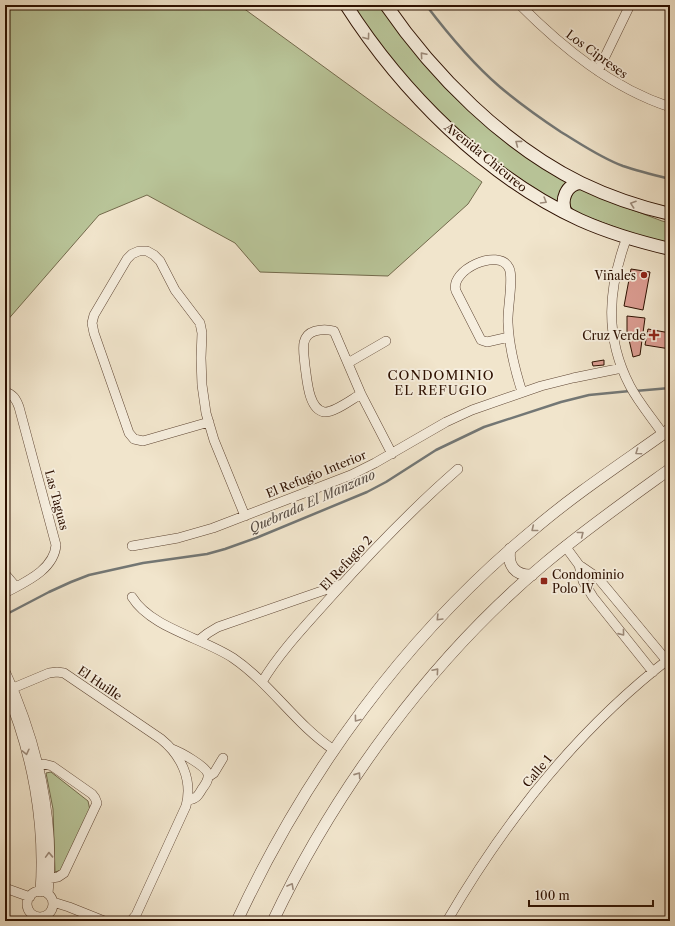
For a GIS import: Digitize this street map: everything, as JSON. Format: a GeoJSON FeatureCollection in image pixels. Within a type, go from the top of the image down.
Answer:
{"type":"FeatureCollection","features":[{"type":"Feature","properties":{"kind":"main road","name":"Avenida Chicureo"},"geometry":{"type":"LineString","coordinates":[[346,5],[384,59],[417,97],[464,143],[510,179],[534,195],[566,213],[596,227],[670,249]]}},
{"type":"Feature","properties":{"kind":"main road"},"geometry":{"type":"LineString","coordinates":[[386,5],[419,50],[442,75],[472,105],[525,148],[553,167],[581,183],[630,203],[670,214]]}},
{"type":"Feature","properties":{"kind":"main road"},"geometry":{"type":"LineString","coordinates":[[566,213],[563,204],[566,192],[573,185],[581,183]]}},
{"type":"Feature","properties":{"kind":"street","name":"Los Cipreses"},"geometry":{"type":"LineString","coordinates":[[520,5],[557,39],[598,71],[630,91],[670,107]]}},
{"type":"Feature","properties":{"kind":"street"},"geometry":{"type":"LineString","coordinates":[[598,71],[630,5]]}},
{"type":"Feature","properties":{"kind":"street"},"geometry":{"type":"LineString","coordinates":[[237,921],[258,876],[277,842],[307,791],[334,750],[389,676],[430,628],[470,587],[533,529],[584,490],[667,432],[637,398],[630,386],[622,368],[613,333],[611,299],[616,269],[627,237]]}},
{"type":"Feature","properties":{"kind":"street"},"geometry":{"type":"LineString","coordinates":[[209,422],[143,441],[134,439],[129,433],[94,333],[92,323],[96,312],[127,259],[135,253],[147,251],[157,258],[175,290],[200,323],[202,333],[201,358],[204,404],[209,422],[214,440],[245,516]]}},
{"type":"Feature","properties":{"kind":"street"},"geometry":{"type":"LineString","coordinates":[[509,337],[490,342],[484,342],[481,340],[457,294],[455,285],[456,279],[468,268],[477,263],[487,260],[499,261],[506,264],[509,269],[509,337],[514,365],[522,392]]}},
{"type":"Feature","properties":{"kind":"street"},"geometry":{"type":"LineString","coordinates":[[361,394],[341,406],[326,412],[319,410],[315,406],[308,388],[303,345],[310,333],[323,329],[334,331],[361,394],[392,454]]}},
{"type":"Feature","properties":{"kind":"street"},"geometry":{"type":"LineString","coordinates":[[348,363],[386,341]]}},
{"type":"Feature","properties":{"kind":"street","name":"El Refugio Interior"},"geometry":{"type":"LineString","coordinates":[[132,546],[195,534],[351,475],[392,454],[460,415],[522,392],[559,381],[622,368]]}},
{"type":"Feature","properties":{"kind":"street","name":"Las Taguas"},"geometry":{"type":"LineString","coordinates":[[5,593],[41,571],[47,565],[54,553],[56,545],[19,407],[15,398],[7,392]]}},
{"type":"Feature","properties":{"kind":"street","name":"El Refugio 2"},"geometry":{"type":"LineString","coordinates":[[262,682],[280,654],[343,583],[421,503],[458,469]]}},
{"type":"Feature","properties":{"kind":"street"},"geometry":{"type":"LineString","coordinates":[[273,921],[305,860],[338,805],[396,721],[435,672],[495,609],[565,546],[670,469]]}},
{"type":"Feature","properties":{"kind":"street"},"geometry":{"type":"LineString","coordinates":[[565,546],[579,565],[598,578],[668,660]]}},
{"type":"Feature","properties":{"kind":"street"},"geometry":{"type":"LineString","coordinates":[[510,549],[510,562],[513,569],[524,574],[532,575]]}},
{"type":"Feature","properties":{"kind":"street"},"geometry":{"type":"LineString","coordinates":[[579,565],[583,581],[593,597],[653,672]]}},
{"type":"Feature","properties":{"kind":"street"},"geometry":{"type":"LineString","coordinates":[[5,574],[16,587]]}},
{"type":"Feature","properties":{"kind":"street"},"geometry":{"type":"LineString","coordinates":[[199,640],[218,627],[343,583]]}},
{"type":"Feature","properties":{"kind":"street"},"geometry":{"type":"LineString","coordinates":[[132,598],[155,619],[218,649],[233,659],[262,682],[317,738],[334,750]]}},
{"type":"Feature","properties":{"kind":"street","name":"Calle 1"},"geometry":{"type":"LineString","coordinates":[[447,921],[496,842],[541,784],[594,726],[624,696],[668,660]]}},
{"type":"Feature","properties":{"kind":"street"},"geometry":{"type":"LineString","coordinates":[[5,671],[8,690],[19,727],[34,766],[45,879],[47,896],[51,911],[44,919],[39,917],[33,918],[29,911],[27,905],[30,897],[34,893],[47,896],[69,907],[104,921]]}},
{"type":"Feature","properties":{"kind":"street","name":"El Huille"},"geometry":{"type":"LineString","coordinates":[[8,690],[49,673],[64,673],[161,739],[179,759],[185,773],[188,787],[188,800],[182,818],[136,915],[131,921]]}},
{"type":"Feature","properties":{"kind":"street","name":"El Huille"},"geometry":{"type":"LineString","coordinates":[[171,749],[181,753],[204,769],[207,772],[208,777]]}},
{"type":"Feature","properties":{"kind":"street"},"geometry":{"type":"LineString","coordinates":[[188,800],[197,797],[208,777],[214,773],[223,758]]}},
{"type":"Feature","properties":{"kind":"street"},"geometry":{"type":"LineString","coordinates":[[34,766],[44,764],[56,768],[92,794],[96,798],[97,802],[64,873],[60,876],[45,879]]}},
{"type":"Feature","properties":{"kind":"street"},"geometry":{"type":"LineString","coordinates":[[5,888],[30,897]]}},
{"type":"Feature","properties":{"kind":"green space"},"geometry":{"type":"Polygon","coordinates":[[[5,5],[239,5],[482,182],[468,204],[388,276],[260,272],[235,243],[147,195],[99,215],[5,323],[5,5]]]}},
{"type":"Feature","properties":{"kind":"green space"},"geometry":{"type":"Polygon","coordinates":[[[352,5],[379,5],[419,57],[570,183],[558,203],[491,160],[437,112],[377,42],[352,5]]]}},
{"type":"Feature","properties":{"kind":"green space"},"geometry":{"type":"Polygon","coordinates":[[[577,187],[596,196],[670,223],[670,245],[653,241],[576,212],[567,203],[571,190],[577,187]]]}},
{"type":"Feature","properties":{"kind":"green space"},"geometry":{"type":"Polygon","coordinates":[[[51,772],[88,801],[90,810],[62,870],[55,872],[53,809],[46,773],[51,772]]]}},
{"type":"Feature","properties":{"kind":"building"},"geometry":{"type":"Polygon","coordinates":[[[631,269],[650,272],[643,310],[624,306],[631,269]]]}},
{"type":"Feature","properties":{"kind":"building"},"geometry":{"type":"Polygon","coordinates":[[[627,316],[645,318],[640,355],[633,357],[627,331],[627,316]]]}},
{"type":"Feature","properties":{"kind":"building"},"geometry":{"type":"Polygon","coordinates":[[[648,329],[670,333],[670,349],[645,345],[648,329]]]}},
{"type":"Feature","properties":{"kind":"building"},"geometry":{"type":"Polygon","coordinates":[[[604,360],[604,365],[593,366],[592,362],[604,360]]]}},
{"type":"Feature","properties":{"kind":"waterway"},"geometry":{"type":"LineString","coordinates":[[426,5],[470,58],[500,87],[537,116],[561,132],[615,163],[670,179]]}},
{"type":"Feature","properties":{"kind":"waterway","name":"Quebrada El Manzano"},"geometry":{"type":"LineString","coordinates":[[635,391],[670,388]]}},
{"type":"Feature","properties":{"kind":"waterway","name":"Quebrada El Manzano"},"geometry":{"type":"LineString","coordinates":[[5,615],[49,592],[89,575],[143,563],[207,554],[256,538],[367,492],[386,482],[436,450],[484,427],[561,402],[589,395],[630,391]]}},
{"type":"Feature","properties":{"kind":"place","name":"Viñales"},"geometry":{"type":"Point","coordinates":[644,275]}},
{"type":"Feature","properties":{"kind":"place","name":"Cruz Verde"},"geometry":{"type":"Point","coordinates":[654,335]}},
{"type":"Feature","properties":{"kind":"place","name":"Condominio Polo IV"},"geometry":{"type":"Point","coordinates":[544,581]}},
{"type":"Feature","properties":{"kind":"district","name":"CONDOMINIO EL REFUGIO"},"geometry":{"type":"Point","coordinates":[441,382]}}]}
